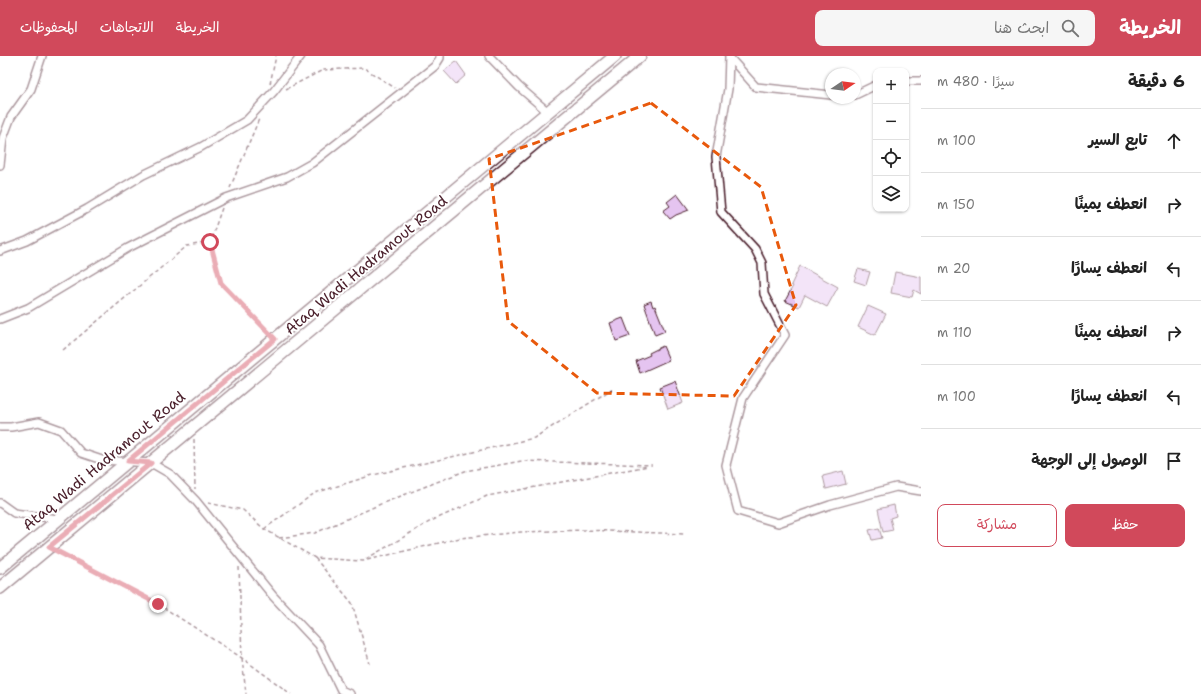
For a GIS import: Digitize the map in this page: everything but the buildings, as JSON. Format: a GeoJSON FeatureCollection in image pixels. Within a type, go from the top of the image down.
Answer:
{"type":"FeatureCollection","features":[{"type":"Feature","properties":{"kind":"main road","name":"Ataq Wadi Hadramout Road"},"geometry":{"type":"LineString","coordinates":[[0,568],[615,56]]}},
{"type":"Feature","properties":{"kind":"main road","name":"Ataq Wadi Hadramout Road"},"geometry":{"type":"LineString","coordinates":[[0,588],[640,56]]}},
{"type":"Feature","properties":{"kind":"street"},"geometry":{"type":"LineString","coordinates":[[0,165],[3,138],[11,117],[31,89],[42,56]]}},
{"type":"Feature","properties":{"kind":"street"},"geometry":{"type":"LineString","coordinates":[[0,251],[27,242],[87,209],[143,175],[208,143],[247,120],[302,56]]}},
{"type":"Feature","properties":{"kind":"street"},"geometry":{"type":"LineString","coordinates":[[0,320],[28,308],[128,248],[226,198],[287,177],[312,163],[435,66],[440,56]]}},
{"type":"Feature","properties":{"kind":"street"},"geometry":{"type":"LineString","coordinates":[[489,56],[519,87],[548,112]]}},
{"type":"Feature","properties":{"kind":"street"},"geometry":{"type":"LineString","coordinates":[[729,57],[756,87],[825,94]]}},
{"type":"Feature","properties":{"kind":"street"},"geometry":{"type":"LineString","coordinates":[[729,57],[728,89],[716,157],[721,212],[755,249],[762,263],[764,294],[785,335],[743,398],[726,465],[738,511],[778,523],[830,505],[896,487],[921,491]]}},
{"type":"Feature","properties":{"kind":"street"},"geometry":{"type":"LineString","coordinates":[[909,81],[921,82]]}},
{"type":"Feature","properties":{"kind":"street"},"geometry":{"type":"LineString","coordinates":[[861,91],[873,86]]}},
{"type":"Feature","properties":{"kind":"street"},"geometry":{"type":"LineString","coordinates":[[0,427],[11,427],[39,422],[61,430],[81,453],[102,460],[151,463],[170,474],[196,501],[273,596],[319,645],[341,690],[350,694]]}},
{"type":"Feature","properties":{"kind":"street"},"geometry":{"type":"LineString","coordinates":[[0,503],[14,513],[58,519]]}},
{"type":"Feature","properties":{"kind":"path"},"geometry":{"type":"LineString","coordinates":[[267,98],[276,56]]}},
{"type":"Feature","properties":{"kind":"path"},"geometry":{"type":"LineString","coordinates":[[281,91],[323,70],[364,68],[402,92]]}},
{"type":"Feature","properties":{"kind":"path"},"geometry":{"type":"LineString","coordinates":[[261,113],[226,198],[210,242],[221,283],[275,339]]}},
{"type":"Feature","properties":{"kind":"path"},"geometry":{"type":"LineString","coordinates":[[63,350],[187,246],[210,242]]}},
{"type":"Feature","properties":{"kind":"path"},"geometry":{"type":"LineString","coordinates":[[264,529],[315,494],[373,475],[534,438],[612,389]]}},
{"type":"Feature","properties":{"kind":"path"},"geometry":{"type":"LineString","coordinates":[[193,427],[196,501],[243,510],[264,529],[315,558],[352,603],[370,664]]}},
{"type":"Feature","properties":{"kind":"path"},"geometry":{"type":"LineString","coordinates":[[280,538],[315,533],[383,503],[465,471],[522,461],[652,465],[487,496],[431,520],[363,561]]}},
{"type":"Feature","properties":{"kind":"path"},"geometry":{"type":"LineString","coordinates":[[315,558],[363,561],[460,538],[521,532],[585,530],[684,534]]}},
{"type":"Feature","properties":{"kind":"path"},"geometry":{"type":"LineString","coordinates":[[49,547],[158,604],[242,658],[291,694]]}},
{"type":"Feature","properties":{"kind":"path"},"geometry":{"type":"LineString","coordinates":[[239,555],[242,658],[246,694]]}},
{"type":"Feature","properties":{"kind":"highlighted area"},"geometry":{"type":"Polygon","coordinates":[[[651,103],[761,187],[796,305],[734,396],[597,393],[508,321],[489,159],[651,103]]]}},
{"type":"Feature","properties":{"kind":"route"},"geometry":{"type":"LineString","coordinates":[[158,604],[49,547],[151,463],[128,461],[275,339],[221,283],[210,242]]}}]}
